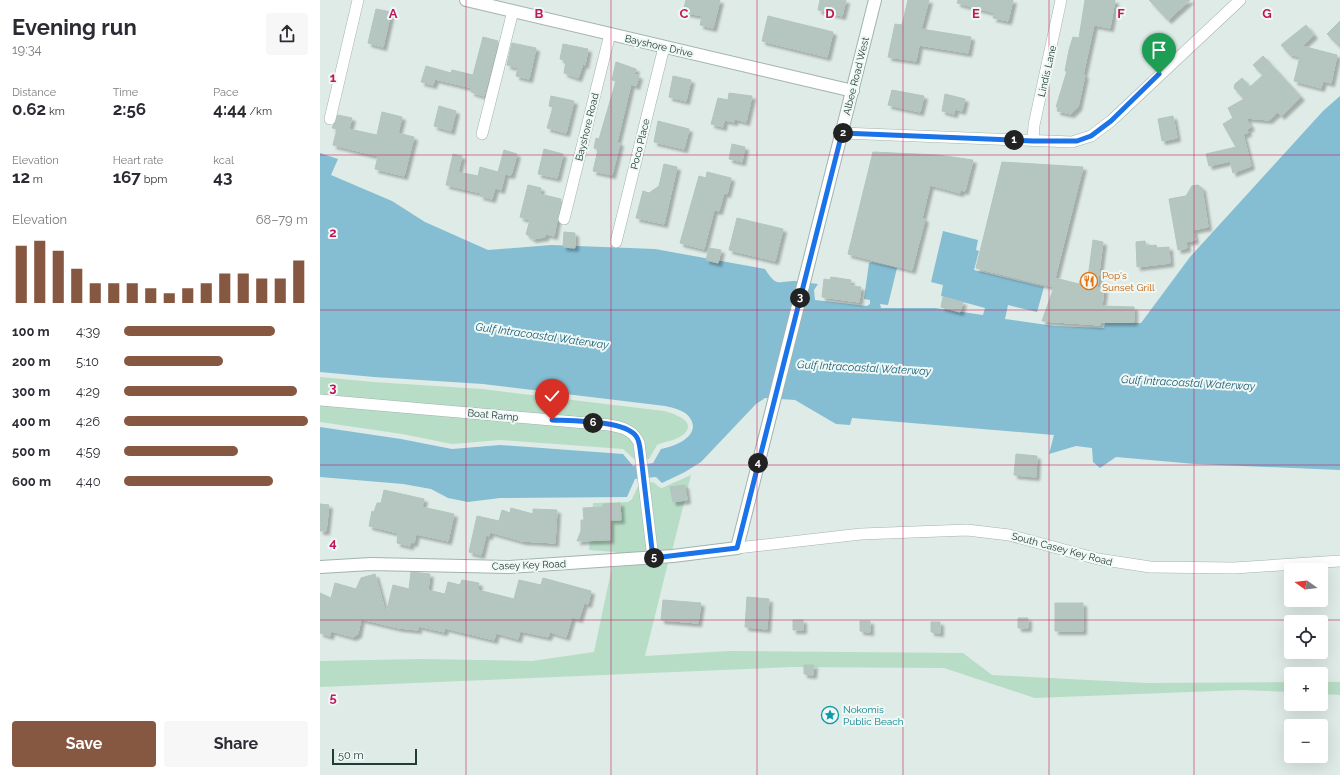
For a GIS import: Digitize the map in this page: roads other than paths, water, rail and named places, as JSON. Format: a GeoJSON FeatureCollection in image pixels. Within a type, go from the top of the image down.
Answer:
{"type":"FeatureCollection","features":[{"type":"Feature","properties":{"kind":"street"},"geometry":{"type":"LineString","coordinates":[[330,119],[358,0]]}},
{"type":"Feature","properties":{"kind":"street","name":"Bayshore Drive"},"geometry":{"type":"LineString","coordinates":[[466,0],[853,91]]}},
{"type":"Feature","properties":{"kind":"street","name":"Albee Road West"},"geometry":{"type":"LineString","coordinates":[[737,548],[875,0]]}},
{"type":"Feature","properties":{"kind":"street","name":"Lindis Lane"},"geometry":{"type":"LineString","coordinates":[[1033,141],[1034,125],[1061,0]]}},
{"type":"Feature","properties":{"kind":"street"},"geometry":{"type":"LineString","coordinates":[[842,133],[1072,142],[1091,136],[1111,121],[1240,0]]}},
{"type":"Feature","properties":{"kind":"street"},"geometry":{"type":"LineString","coordinates":[[482,134],[513,11]]}},
{"type":"Feature","properties":{"kind":"street","name":"Bayshore Road"},"geometry":{"type":"LineString","coordinates":[[564,219],[610,34]]}},
{"type":"Feature","properties":{"kind":"street","name":"Poco Place"},"geometry":{"type":"LineString","coordinates":[[616,242],[664,47]]}},
{"type":"Feature","properties":{"kind":"street","name":"Boat Ramp"},"geometry":{"type":"LineString","coordinates":[[320,400],[620,427],[636,435],[639,442],[653,558]]}},
{"type":"Feature","properties":{"kind":"street","name":"South Casey Key Road"},"geometry":{"type":"LineString","coordinates":[[737,548],[861,534],[960,530],[1009,534],[1105,561],[1150,567],[1234,568],[1340,561]]}},
{"type":"Feature","properties":{"kind":"street","name":"Casey Key Road"},"geometry":{"type":"LineString","coordinates":[[320,567],[371,564],[509,567],[653,558],[737,548]]}},
{"type":"Feature","properties":{"kind":"water","name":"Gulf Intracoastal Waterway"},"geometry":{"type":"Polygon","coordinates":[[[1340,96],[1340,470],[1195,464],[1116,457],[1100,468],[1093,462],[1092,448],[1076,446],[1049,454],[1054,435],[852,418],[850,425],[836,424],[795,400],[765,398],[756,404],[701,462],[685,472],[662,483],[656,477],[635,479],[627,497],[500,498],[468,502],[448,498],[431,489],[403,484],[320,477],[320,427],[401,439],[452,449],[500,445],[623,454],[633,466],[653,463],[661,449],[673,446],[685,440],[690,435],[693,424],[688,415],[685,413],[665,406],[483,384],[320,372],[320,153],[338,159],[331,175],[392,201],[425,222],[488,250],[551,245],[655,249],[765,269],[772,279],[778,282],[795,281],[818,284],[814,290],[815,300],[867,306],[870,304],[870,300],[864,299],[869,263],[872,262],[897,268],[888,305],[880,304],[881,308],[935,308],[983,315],[985,308],[941,296],[943,285],[931,282],[943,231],[978,240],[976,250],[979,251],[974,270],[1044,287],[1037,312],[1008,305],[1005,319],[1054,326],[1104,328],[1105,323],[1141,323],[1190,257],[1323,111],[1340,96]]]}},
{"type":"Feature","properties":{"kind":"place","name":"Pop's Sunset Grill"},"geometry":{"type":"Point","coordinates":[1089,281]}},
{"type":"Feature","properties":{"kind":"place","name":"Nokomis Public Beach"},"geometry":{"type":"Point","coordinates":[830,715]}}]}
